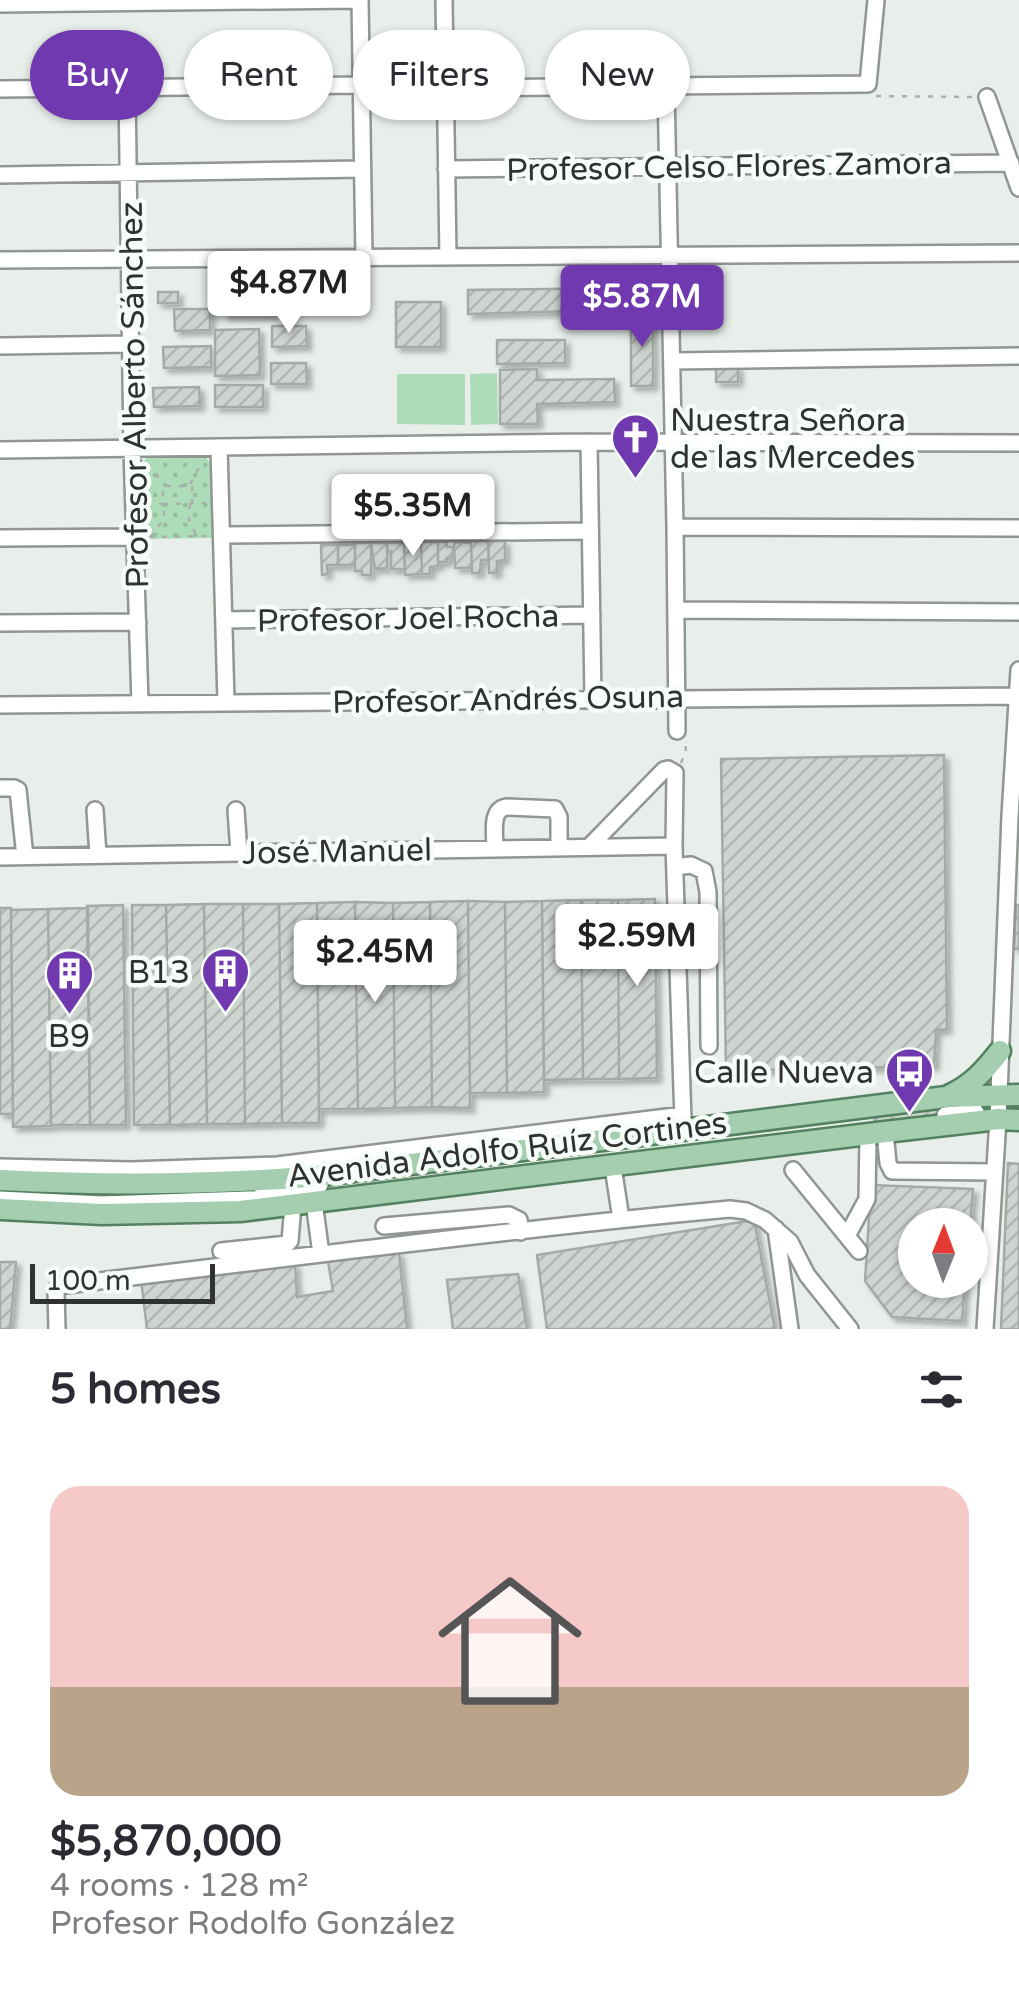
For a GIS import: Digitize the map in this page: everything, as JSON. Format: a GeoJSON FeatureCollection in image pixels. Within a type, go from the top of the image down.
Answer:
{"type":"FeatureCollection","features":[{"type":"Feature","properties":{"kind":"main road"},"geometry":{"type":"LineString","coordinates":[[945,1105],[983,1073],[1000,1051]]}},
{"type":"Feature","properties":{"kind":"main road","name":"Avenida Adolfo Ruíz Cortines"},"geometry":{"type":"LineString","coordinates":[[0,1180],[108,1185],[238,1183],[308,1177],[683,1122],[945,1105],[1007,1106]]}},
{"type":"Feature","properties":{"kind":"main road","name":"Avenida Adolfo Ruíz Cortines"},"geometry":{"type":"LineString","coordinates":[[0,1209],[240,1211],[612,1167],[1007,1106]]}},
{"type":"Feature","properties":{"kind":"street"},"geometry":{"type":"LineString","coordinates":[[0,4],[358,0],[359,30]]}},
{"type":"Feature","properties":{"kind":"street"},"geometry":{"type":"LineString","coordinates":[[444,0],[444,30]]}},
{"type":"Feature","properties":{"kind":"street"},"geometry":{"type":"LineString","coordinates":[[690,87],[868,84],[876,0]]}},
{"type":"Feature","properties":{"kind":"street"},"geometry":{"type":"LineString","coordinates":[[164,87],[353,84]]}},
{"type":"Feature","properties":{"kind":"street"},"geometry":{"type":"LineString","coordinates":[[0,89],[30,89]]}},
{"type":"Feature","properties":{"kind":"street"},"geometry":{"type":"LineString","coordinates":[[987,97],[1013,156],[1019,188]]}},
{"type":"Feature","properties":{"kind":"street","name":"Profesor Alberto Sánchez"},"geometry":{"type":"LineString","coordinates":[[129,120],[132,448],[144,537],[138,622],[140,703]]}},
{"type":"Feature","properties":{"kind":"street"},"geometry":{"type":"LineString","coordinates":[[361,120],[364,258]]}},
{"type":"Feature","properties":{"kind":"street"},"geometry":{"type":"LineString","coordinates":[[445,120],[448,257]]}},
{"type":"Feature","properties":{"kind":"street"},"geometry":{"type":"LineString","coordinates":[[667,120],[677,731]]}},
{"type":"Feature","properties":{"kind":"street","name":"Profesor Celso Flores Zamora"},"geometry":{"type":"LineString","coordinates":[[446,170],[1013,156]]}},
{"type":"Feature","properties":{"kind":"street"},"geometry":{"type":"LineString","coordinates":[[0,174],[362,169]]}},
{"type":"Feature","properties":{"kind":"street"},"geometry":{"type":"LineString","coordinates":[[0,260],[1019,253]]}},
{"type":"Feature","properties":{"kind":"street"},"geometry":{"type":"LineString","coordinates":[[0,346],[130,344]]}},
{"type":"Feature","properties":{"kind":"street"},"geometry":{"type":"LineString","coordinates":[[672,361],[1019,356]]}},
{"type":"Feature","properties":{"kind":"street"},"geometry":{"type":"LineString","coordinates":[[0,450],[589,442],[1019,443]]}},
{"type":"Feature","properties":{"kind":"street"},"geometry":{"type":"LineString","coordinates":[[589,442],[593,698]]}},
{"type":"Feature","properties":{"kind":"street"},"geometry":{"type":"LineString","coordinates":[[219,447],[217,536],[225,620],[226,702]]}},
{"type":"Feature","properties":{"kind":"street"},"geometry":{"type":"LineString","coordinates":[[676,527],[1019,528]]}},
{"type":"Feature","properties":{"kind":"street"},"geometry":{"type":"LineString","coordinates":[[217,536],[590,531]]}},
{"type":"Feature","properties":{"kind":"street"},"geometry":{"type":"LineString","coordinates":[[0,538],[144,537]]}},
{"type":"Feature","properties":{"kind":"street"},"geometry":{"type":"LineString","coordinates":[[677,610],[1019,612]]}},
{"type":"Feature","properties":{"kind":"street","name":"Profesor Joel Rocha"},"geometry":{"type":"LineString","coordinates":[[225,620],[592,615]]}},
{"type":"Feature","properties":{"kind":"street"},"geometry":{"type":"LineString","coordinates":[[0,623],[138,622]]}},
{"type":"Feature","properties":{"kind":"street"},"geometry":{"type":"LineString","coordinates":[[985,1329],[994,1172],[1007,1106],[1000,1051],[1011,974],[1019,670]]}},
{"type":"Feature","properties":{"kind":"street","name":"Profesor Andrés Osuna"},"geometry":{"type":"LineString","coordinates":[[0,705],[1016,696]]}},
{"type":"Feature","properties":{"kind":"street"},"geometry":{"type":"LineString","coordinates":[[0,1167],[132,1170],[276,1165],[683,1122],[675,772],[664,770],[589,847]]}},
{"type":"Feature","properties":{"kind":"street"},"geometry":{"type":"LineString","coordinates":[[0,788],[14,788],[20,794],[25,857]]}},
{"type":"Feature","properties":{"kind":"street"},"geometry":{"type":"LineString","coordinates":[[494,848],[496,813],[506,807],[557,811],[559,847]]}},
{"type":"Feature","properties":{"kind":"street"},"geometry":{"type":"LineString","coordinates":[[95,810],[98,856]]}},
{"type":"Feature","properties":{"kind":"street"},"geometry":{"type":"LineString","coordinates":[[236,810],[239,853]]}},
{"type":"Feature","properties":{"kind":"street","name":"José Manuel"},"geometry":{"type":"LineString","coordinates":[[0,857],[674,846]]}},
{"type":"Feature","properties":{"kind":"street"},"geometry":{"type":"LineString","coordinates":[[675,866],[690,865],[704,872],[708,892],[710,1046]]}},
{"type":"Feature","properties":{"kind":"street"},"geometry":{"type":"LineString","coordinates":[[1007,1106],[1019,1110]]}},
{"type":"Feature","properties":{"kind":"street"},"geometry":{"type":"LineString","coordinates":[[876,1126],[892,1171],[994,1172]]}},
{"type":"Feature","properties":{"kind":"street"},"geometry":{"type":"LineString","coordinates":[[0,1191],[100,1197],[272,1191],[758,1130],[876,1126]]}},
{"type":"Feature","properties":{"kind":"street"},"geometry":{"type":"LineString","coordinates":[[0,1199],[101,1204],[304,1196],[876,1126]]}},
{"type":"Feature","properties":{"kind":"street"},"geometry":{"type":"LineString","coordinates":[[847,1236],[867,1199],[876,1126]]}},
{"type":"Feature","properties":{"kind":"street"},"geometry":{"type":"LineString","coordinates":[[612,1167],[621,1219]]}},
{"type":"Feature","properties":{"kind":"street"},"geometry":{"type":"LineString","coordinates":[[792,1170],[859,1252]]}},
{"type":"Feature","properties":{"kind":"street"},"geometry":{"type":"LineString","coordinates":[[221,1251],[287,1244],[304,1203]]}},
{"type":"Feature","properties":{"kind":"street"},"geometry":{"type":"LineString","coordinates":[[304,1203],[321,1254]]}},
{"type":"Feature","properties":{"kind":"street"},"geometry":{"type":"LineString","coordinates":[[57,1329],[58,1286],[730,1209],[746,1211],[776,1228],[790,1242],[806,1274],[850,1329]]}},
{"type":"Feature","properties":{"kind":"street"},"geometry":{"type":"LineString","coordinates":[[384,1226],[513,1216],[519,1220],[520,1232]]}},
{"type":"Feature","properties":{"kind":"street"},"geometry":{"type":"LineString","coordinates":[[466,1218],[469,1236]]}},
{"type":"Feature","properties":{"kind":"street"},"geometry":{"type":"LineString","coordinates":[[776,1228],[790,1329]]}},
{"type":"Feature","properties":{"kind":"path"},"geometry":{"type":"LineString","coordinates":[[868,84],[871,96],[987,97]]}},
{"type":"Feature","properties":{"kind":"path"},"geometry":{"type":"LineString","coordinates":[[199,456],[208,465]]}},
{"type":"Feature","properties":{"kind":"path"},"geometry":{"type":"LineString","coordinates":[[152,457],[146,463],[165,486]]}},
{"type":"Feature","properties":{"kind":"path"},"geometry":{"type":"LineString","coordinates":[[189,486],[204,461]]}},
{"type":"Feature","properties":{"kind":"path"},"geometry":{"type":"LineString","coordinates":[[165,486],[192,486],[190,520],[196,536]]}},
{"type":"Feature","properties":{"kind":"path"},"geometry":{"type":"LineString","coordinates":[[144,537],[164,520],[165,486]]}},
{"type":"Feature","properties":{"kind":"path"},"geometry":{"type":"LineString","coordinates":[[145,504],[209,503]]}},
{"type":"Feature","properties":{"kind":"path"},"geometry":{"type":"LineString","coordinates":[[144,537],[217,536]]}},
{"type":"Feature","properties":{"kind":"path"},"geometry":{"type":"LineString","coordinates":[[675,772],[686,752],[677,731]]}},
{"type":"Feature","properties":{"kind":"green space"},"geometry":{"type":"Polygon","coordinates":[[[497,373],[498,424],[471,425],[470,374],[497,373]]]}},
{"type":"Feature","properties":{"kind":"green space"},"geometry":{"type":"Polygon","coordinates":[[[397,374],[465,374],[465,425],[397,424],[397,374]]]}},
{"type":"Feature","properties":{"kind":"green space"},"geometry":{"type":"Polygon","coordinates":[[[203,454],[211,464],[212,538],[142,539],[142,465],[148,455],[203,454]]]}},
{"type":"Feature","properties":{"kind":"building"},"geometry":{"type":"Polygon","coordinates":[[[614,288],[614,310],[468,314],[468,290],[614,288]]]}},
{"type":"Feature","properties":{"kind":"building"},"geometry":{"type":"Polygon","coordinates":[[[158,292],[178,292],[178,303],[158,303],[158,292]]]}},
{"type":"Feature","properties":{"kind":"building"},"geometry":{"type":"Polygon","coordinates":[[[225,293],[272,293],[272,315],[225,315],[225,293]]]}},
{"type":"Feature","properties":{"kind":"building"},"geometry":{"type":"Polygon","coordinates":[[[396,302],[441,302],[441,347],[396,347],[396,302]]]}},
{"type":"Feature","properties":{"kind":"building"},"geometry":{"type":"Polygon","coordinates":[[[174,309],[210,309],[210,330],[175,331],[174,309]]]}},
{"type":"Feature","properties":{"kind":"building"},"geometry":{"type":"Polygon","coordinates":[[[631,314],[653,314],[653,386],[631,386],[631,314]]]}},
{"type":"Feature","properties":{"kind":"building"},"geometry":{"type":"Polygon","coordinates":[[[272,326],[306,326],[307,346],[272,347],[272,326]]]}},
{"type":"Feature","properties":{"kind":"building"},"geometry":{"type":"Polygon","coordinates":[[[259,329],[260,375],[215,376],[215,330],[259,329]]]}},
{"type":"Feature","properties":{"kind":"building"},"geometry":{"type":"Polygon","coordinates":[[[497,340],[565,340],[565,363],[497,364],[497,340]]]}},
{"type":"Feature","properties":{"kind":"building"},"geometry":{"type":"Polygon","coordinates":[[[211,346],[211,367],[164,368],[163,347],[211,346]]]}},
{"type":"Feature","properties":{"kind":"building"},"geometry":{"type":"Polygon","coordinates":[[[271,363],[306,363],[307,384],[271,384],[271,363]]]}},
{"type":"Feature","properties":{"kind":"building"},"geometry":{"type":"Polygon","coordinates":[[[716,367],[738,367],[738,382],[716,382],[716,367]]]}},
{"type":"Feature","properties":{"kind":"building"},"geometry":{"type":"Polygon","coordinates":[[[537,369],[537,380],[614,379],[615,402],[537,404],[538,424],[500,424],[500,370],[537,369]]]}},
{"type":"Feature","properties":{"kind":"building"},"geometry":{"type":"Polygon","coordinates":[[[215,385],[263,385],[263,407],[215,407],[215,385]]]}},
{"type":"Feature","properties":{"kind":"building"},"geometry":{"type":"Polygon","coordinates":[[[199,387],[200,406],[154,407],[153,388],[199,387]]]}},
{"type":"Feature","properties":{"kind":"building"},"geometry":{"type":"Polygon","coordinates":[[[471,541],[488,541],[489,560],[481,560],[480,573],[472,573],[471,541]]]}},
{"type":"Feature","properties":{"kind":"building"},"geometry":{"type":"Polygon","coordinates":[[[488,541],[505,541],[505,560],[497,561],[497,573],[489,573],[488,541]]]}},
{"type":"Feature","properties":{"kind":"building"},"geometry":{"type":"Polygon","coordinates":[[[421,542],[438,542],[438,566],[430,567],[430,574],[422,574],[421,542]]]}},
{"type":"Feature","properties":{"kind":"building"},"geometry":{"type":"Polygon","coordinates":[[[438,542],[453,547],[453,557],[447,558],[447,562],[438,562],[438,542]]]}},
{"type":"Feature","properties":{"kind":"building"},"geometry":{"type":"Polygon","coordinates":[[[454,542],[471,543],[472,568],[455,568],[454,542]]]}},
{"type":"Feature","properties":{"kind":"building"},"geometry":{"type":"Polygon","coordinates":[[[355,543],[371,543],[371,575],[355,571],[355,543]]]}},
{"type":"Feature","properties":{"kind":"building"},"geometry":{"type":"Polygon","coordinates":[[[371,543],[387,543],[387,568],[375,569],[371,543]]]}},
{"type":"Feature","properties":{"kind":"building"},"geometry":{"type":"Polygon","coordinates":[[[387,543],[404,543],[405,569],[391,569],[387,543]]]}},
{"type":"Feature","properties":{"kind":"building"},"geometry":{"type":"Polygon","coordinates":[[[404,543],[421,544],[422,574],[405,575],[404,543]]]}},
{"type":"Feature","properties":{"kind":"building"},"geometry":{"type":"Polygon","coordinates":[[[321,545],[338,545],[338,565],[327,565],[328,574],[322,575],[321,545]]]}},
{"type":"Feature","properties":{"kind":"building"},"geometry":{"type":"Polygon","coordinates":[[[338,545],[355,545],[355,565],[338,565],[338,545]]]}},
{"type":"Feature","properties":{"kind":"building"},"geometry":{"type":"Polygon","coordinates":[[[944,755],[947,1029],[936,1030],[934,1066],[726,1071],[721,759],[944,755]]]}},
{"type":"Feature","properties":{"kind":"building"},"geometry":{"type":"Polygon","coordinates":[[[655,899],[657,1078],[619,1079],[618,900],[655,899]]]}},
{"type":"Feature","properties":{"kind":"building"},"geometry":{"type":"Polygon","coordinates":[[[581,900],[583,1079],[544,1080],[542,901],[581,900]]]}},
{"type":"Feature","properties":{"kind":"building"},"geometry":{"type":"Polygon","coordinates":[[[581,900],[618,900],[619,1079],[583,1079],[581,900]]]}},
{"type":"Feature","properties":{"kind":"building"},"geometry":{"type":"Polygon","coordinates":[[[468,901],[470,1108],[432,1107],[430,902],[468,901]]]}},
{"type":"Feature","properties":{"kind":"building"},"geometry":{"type":"Polygon","coordinates":[[[468,901],[505,902],[507,1093],[470,1093],[468,901]]]}},
{"type":"Feature","properties":{"kind":"building"},"geometry":{"type":"Polygon","coordinates":[[[542,901],[544,1092],[507,1093],[505,902],[542,901]]]}},
{"type":"Feature","properties":{"kind":"building"},"geometry":{"type":"Polygon","coordinates":[[[355,902],[358,1109],[319,1109],[317,903],[355,902]]]}},
{"type":"Feature","properties":{"kind":"building"},"geometry":{"type":"Polygon","coordinates":[[[355,902],[393,903],[395,1108],[358,1109],[355,902]]]}},
{"type":"Feature","properties":{"kind":"building"},"geometry":{"type":"Polygon","coordinates":[[[430,902],[432,1107],[395,1108],[393,903],[430,902]]]}},
{"type":"Feature","properties":{"kind":"building"},"geometry":{"type":"Polygon","coordinates":[[[317,903],[319,1123],[282,1123],[279,904],[317,903]]]}},
{"type":"Feature","properties":{"kind":"building"},"geometry":{"type":"Polygon","coordinates":[[[204,904],[207,1124],[170,1125],[166,905],[204,904]]]}},
{"type":"Feature","properties":{"kind":"building","name":"B13"},"geometry":{"type":"Polygon","coordinates":[[[204,904],[243,904],[245,1124],[207,1124],[204,904]]]}},
{"type":"Feature","properties":{"kind":"building"},"geometry":{"type":"Polygon","coordinates":[[[243,904],[279,904],[282,1123],[245,1124],[243,904]]]}},
{"type":"Feature","properties":{"kind":"building"},"geometry":{"type":"Polygon","coordinates":[[[123,905],[126,1125],[90,1125],[87,906],[123,905]]]}},
{"type":"Feature","properties":{"kind":"building"},"geometry":{"type":"Polygon","coordinates":[[[132,905],[166,905],[170,1125],[134,1125],[132,905]]]}},
{"type":"Feature","properties":{"kind":"building"},"geometry":{"type":"Polygon","coordinates":[[[1019,905],[1019,949],[1014,949],[1019,905]]]}},
{"type":"Feature","properties":{"kind":"building"},"geometry":{"type":"Polygon","coordinates":[[[0,908],[11,908],[13,1114],[0,1114],[0,908]]]}},
{"type":"Feature","properties":{"kind":"building","name":"B9"},"geometry":{"type":"Polygon","coordinates":[[[88,908],[90,1125],[51,1125],[48,909],[88,908]]]}},
{"type":"Feature","properties":{"kind":"building"},"geometry":{"type":"Polygon","coordinates":[[[48,909],[51,1126],[13,1127],[11,910],[48,909]]]}},
{"type":"Feature","properties":{"kind":"building","name":"Calle Nueva"},"geometry":{"type":"Polygon","coordinates":[[[943,1099],[945,1117],[876,1127],[873,1109],[943,1099]]]}},
{"type":"Feature","properties":{"kind":"building"},"geometry":{"type":"Polygon","coordinates":[[[1008,1163],[1019,1164],[1019,1329],[1001,1329],[1008,1163]]]}},
{"type":"Feature","properties":{"kind":"building"},"geometry":{"type":"Polygon","coordinates":[[[871,1185],[973,1189],[971,1208],[898,1208],[898,1298],[964,1298],[962,1321],[892,1317],[865,1281],[871,1185]]]}},
{"type":"Feature","properties":{"kind":"building"},"geometry":{"type":"Polygon","coordinates":[[[754,1220],[775,1329],[547,1329],[537,1255],[754,1220]]]}},
{"type":"Feature","properties":{"kind":"building"},"geometry":{"type":"Polygon","coordinates":[[[399,1253],[407,1329],[147,1329],[141,1279],[295,1264],[297,1297],[333,1291],[328,1261],[399,1253]]]}},
{"type":"Feature","properties":{"kind":"building"},"geometry":{"type":"Polygon","coordinates":[[[0,1262],[16,1262],[10,1329],[0,1329],[0,1262]]]}},
{"type":"Feature","properties":{"kind":"building"},"geometry":{"type":"Polygon","coordinates":[[[518,1274],[527,1329],[453,1329],[447,1280],[518,1274]]]}},
{"type":"Feature","properties":{"kind":"place","name":"Nuestra Señora de las Mercedes"},"geometry":{"type":"Point","coordinates":[635,480]}},
{"type":"Feature","properties":{"kind":"place","name":"B13"},"geometry":{"type":"Point","coordinates":[225,1014]}},
{"type":"Feature","properties":{"kind":"place","name":"B9"},"geometry":{"type":"Point","coordinates":[69,1016]}},
{"type":"Feature","properties":{"kind":"place","name":"Calle Nueva"},"geometry":{"type":"Point","coordinates":[909,1114]}}]}
